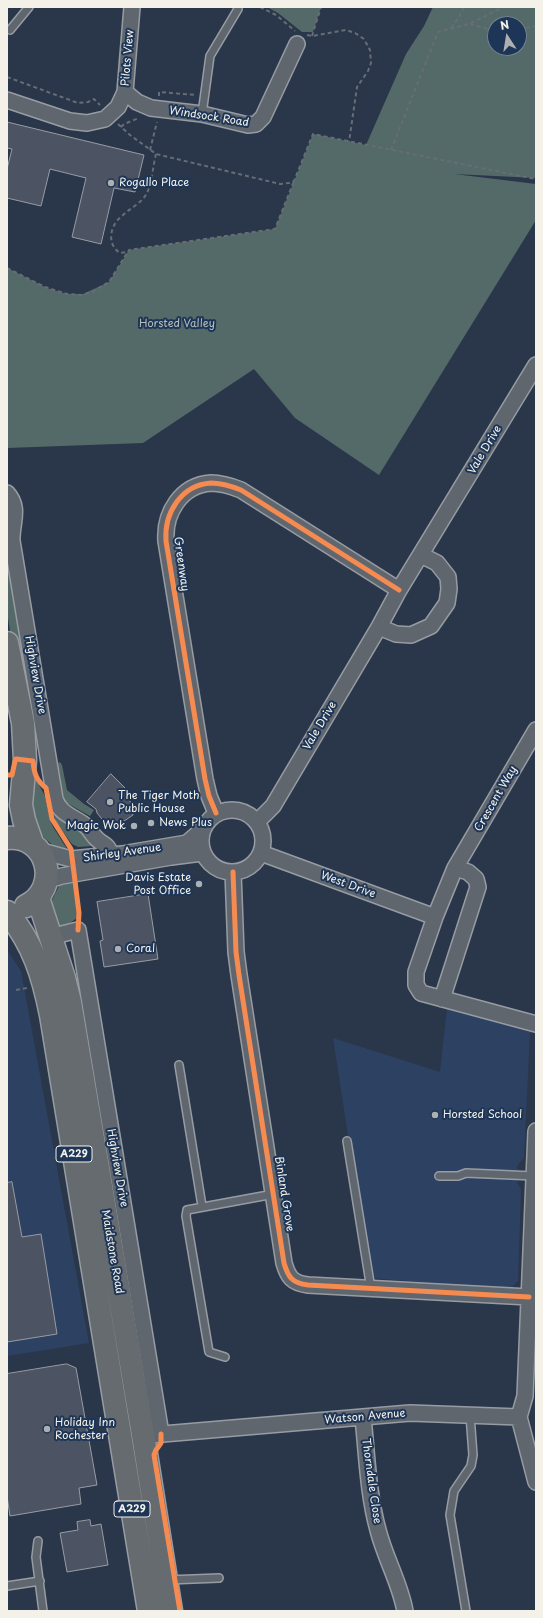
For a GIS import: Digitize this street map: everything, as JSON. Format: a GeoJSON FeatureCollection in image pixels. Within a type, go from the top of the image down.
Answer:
{"type":"FeatureCollection","features":[{"type":"Feature","properties":{"kind":"main road","name":"A229"},"geometry":{"type":"LineString","coordinates":[[7,643],[23,722],[25,750],[21,805],[35,846],[46,865],[42,891],[26,906],[7,910]]}},
{"type":"Feature","properties":{"kind":"main road"},"geometry":{"type":"LineString","coordinates":[[7,838],[22,838],[35,846]]}},
{"type":"Feature","properties":{"kind":"main road","name":"Maidstone Road"},"geometry":{"type":"LineString","coordinates":[[42,891],[50,937],[64,978],[70,1002],[152,1435],[166,1580],[171,1611]]}},
{"type":"Feature","properties":{"kind":"main road","name":"Maidstone Road"},"geometry":{"type":"LineString","coordinates":[[7,910],[28,941],[36,962],[50,1010],[149,1611]]}},
{"type":"Feature","properties":{"kind":"street","name":"Pilots View"},"geometry":{"type":"LineString","coordinates":[[7,100],[70,121],[88,123],[105,119],[118,107],[125,92],[132,7]]}},
{"type":"Feature","properties":{"kind":"street","name":"Windsock Road"},"geometry":{"type":"LineString","coordinates":[[125,92],[137,102],[153,108],[202,114],[248,124],[256,124],[263,117],[300,37]]}},
{"type":"Feature","properties":{"kind":"street","name":"Vale Drive"},"geometry":{"type":"LineString","coordinates":[[257,822],[273,806],[379,627],[399,590],[536,365]]}},
{"type":"Feature","properties":{"kind":"street","name":"Greenway"},"geometry":{"type":"LineString","coordinates":[[216,813],[209,796],[205,779],[166,541],[168,517],[176,502],[190,490],[207,484],[222,484],[241,490],[399,590]]}},
{"type":"Feature","properties":{"kind":"street","name":"Highview Drive"},"geometry":{"type":"LineString","coordinates":[[7,493],[15,508],[12,541],[55,799],[63,812],[88,828],[97,840],[96,847],[104,856]]}},
{"type":"Feature","properties":{"kind":"street"},"geometry":{"type":"LineString","coordinates":[[379,627],[396,634],[411,635],[432,626],[447,603],[449,589],[448,578],[437,563],[421,555]]}},
{"type":"Feature","properties":{"kind":"street","name":"Crescent Way"},"geometry":{"type":"LineString","coordinates":[[536,730],[455,868],[435,917],[416,972],[416,985],[421,993],[536,1024]]}},
{"type":"Feature","properties":{"kind":"street"},"geometry":{"type":"LineString","coordinates":[[202,830],[200,841],[202,853],[207,861],[215,868],[233,872],[247,868],[253,864],[261,853],[263,840],[257,822],[252,817],[238,810],[231,809],[216,813]]}},
{"type":"Feature","properties":{"kind":"street","name":"Shirley Avenue"},"geometry":{"type":"LineString","coordinates":[[35,846],[71,859],[104,856],[186,843],[202,830],[206,822],[216,813]]}},
{"type":"Feature","properties":{"kind":"street","name":"Shirley Avenue"},"geometry":{"type":"LineString","coordinates":[[42,891],[52,879],[62,876],[202,853]]}},
{"type":"Feature","properties":{"kind":"street","name":"West Drive"},"geometry":{"type":"LineString","coordinates":[[261,853],[435,917]]}},
{"type":"Feature","properties":{"kind":"street"},"geometry":{"type":"LineString","coordinates":[[442,999],[478,887],[476,879],[468,872],[455,868]]}},
{"type":"Feature","properties":{"kind":"street","name":"Binland Grove"},"geometry":{"type":"LineString","coordinates":[[233,872],[237,960],[284,1263],[287,1274],[296,1283],[308,1285],[529,1297]]}},
{"type":"Feature","properties":{"kind":"street","name":"Highview Drive"},"geometry":{"type":"LineString","coordinates":[[50,937],[78,930],[152,1435]]}},
{"type":"Feature","properties":{"kind":"street"},"geometry":{"type":"LineString","coordinates":[[536,1131],[525,1396],[519,1417],[536,1482]]}},
{"type":"Feature","properties":{"kind":"street","name":"Watson Avenue"},"geometry":{"type":"LineString","coordinates":[[152,1435],[421,1413],[519,1417]]}},
{"type":"Feature","properties":{"kind":"street","name":"Thorndale Close"},"geometry":{"type":"LineString","coordinates":[[363,1418],[375,1520],[400,1591],[405,1611]]}},
{"type":"Feature","properties":{"kind":"lane"},"geometry":{"type":"LineString","coordinates":[[10,30],[29,7]]}},
{"type":"Feature","properties":{"kind":"lane"},"geometry":{"type":"LineString","coordinates":[[202,114],[210,56],[238,9]]}},
{"type":"Feature","properties":{"kind":"lane"},"geometry":{"type":"LineString","coordinates":[[179,1065],[202,1206]]}},
{"type":"Feature","properties":{"kind":"lane"},"geometry":{"type":"LineString","coordinates":[[347,1141],[371,1289]]}},
{"type":"Feature","properties":{"kind":"lane"},"geometry":{"type":"LineString","coordinates":[[439,1176],[458,1176],[466,1173],[534,1176]]}},
{"type":"Feature","properties":{"kind":"lane"},"geometry":{"type":"LineString","coordinates":[[225,1357],[209,1352],[186,1216],[187,1210],[202,1206],[274,1194]]}},
{"type":"Feature","properties":{"kind":"lane"},"geometry":{"type":"LineString","coordinates":[[466,1611],[450,1516],[454,1491],[471,1466],[473,1455],[470,1415]]}},
{"type":"Feature","properties":{"kind":"lane"},"geometry":{"type":"LineString","coordinates":[[38,1541],[36,1557],[43,1611]]}},
{"type":"Feature","properties":{"kind":"lane"},"geometry":{"type":"LineString","coordinates":[[166,1580],[220,1578]]}},
{"type":"Feature","properties":{"kind":"lane"},"geometry":{"type":"LineString","coordinates":[[7,1586],[40,1581]]}},
{"type":"Feature","properties":{"kind":"path"},"geometry":{"type":"LineString","coordinates":[[260,7],[276,15],[300,37],[346,30],[355,33],[364,39],[370,50],[371,63],[368,71],[357,87],[349,142]]}},
{"type":"Feature","properties":{"kind":"path"},"geometry":{"type":"LineString","coordinates":[[312,36],[321,7]]}},
{"type":"Feature","properties":{"kind":"path"},"geometry":{"type":"LineString","coordinates":[[450,28],[464,7]]}},
{"type":"Feature","properties":{"kind":"path"},"geometry":{"type":"LineString","coordinates":[[392,150],[438,32],[469,24],[503,7]]}},
{"type":"Feature","properties":{"kind":"path"},"geometry":{"type":"LineString","coordinates":[[469,24],[487,29]]}},
{"type":"Feature","properties":{"kind":"path"},"geometry":{"type":"LineString","coordinates":[[7,77],[78,103],[88,102],[94,99],[121,127],[156,154],[277,183],[286,184],[294,181]]}},
{"type":"Feature","properties":{"kind":"path"},"geometry":{"type":"LineString","coordinates":[[121,127],[153,108]]}},
{"type":"Feature","properties":{"kind":"path"},"geometry":{"type":"LineString","coordinates":[[150,150],[153,108]]}},
{"type":"Feature","properties":{"kind":"path"},"geometry":{"type":"LineString","coordinates":[[156,154],[147,193],[138,204],[121,216],[112,230],[111,241],[120,253],[128,252],[129,250],[275,229],[313,134],[536,179]]}},
{"type":"Feature","properties":{"kind":"path"},"geometry":{"type":"LineString","coordinates":[[7,268],[45,287],[67,294],[81,295],[92,292],[109,282],[128,252]]}},
{"type":"Feature","properties":{"kind":"path"},"geometry":{"type":"LineString","coordinates":[[16,990],[31,987]]}},
{"type":"Feature","properties":{"kind":"shaded area"},"geometry":{"type":"Polygon","coordinates":[[[7,950],[21,971],[89,1343],[7,1356],[7,950]]]}},
{"type":"Feature","properties":{"kind":"shaded area","name":"Horsted School"},"geometry":{"type":"Polygon","coordinates":[[[447,1008],[530,1032],[524,1158],[517,1166],[517,1182],[521,1190],[518,1281],[510,1289],[370,1278],[333,1038],[440,1072],[447,1008]]]}},
{"type":"Feature","properties":{"kind":"green space"},"geometry":{"type":"Polygon","coordinates":[[[267,7],[321,7],[313,32],[302,32],[278,13],[267,7]]]}},
{"type":"Feature","properties":{"kind":"green space","name":"Horsted Valley"},"geometry":{"type":"Polygon","coordinates":[[[433,7],[536,7],[536,178],[454,174],[536,184],[536,220],[379,475],[295,418],[254,369],[143,443],[7,448],[7,268],[47,288],[67,294],[83,294],[109,282],[129,250],[275,229],[313,134],[366,145],[406,54],[424,26],[433,7]]]}},
{"type":"Feature","properties":{"kind":"green space"},"geometry":{"type":"Polygon","coordinates":[[[7,500],[27,662],[22,663],[12,642],[7,612],[7,500]]]}},
{"type":"Feature","properties":{"kind":"green space"},"geometry":{"type":"Polygon","coordinates":[[[60,762],[62,765],[67,790],[94,810],[90,816],[65,802],[58,763],[60,762]]]}},
{"type":"Feature","properties":{"kind":"green space"},"geometry":{"type":"Polygon","coordinates":[[[33,774],[45,796],[53,827],[69,852],[56,848],[40,834],[31,820],[33,774]]]}},
{"type":"Feature","properties":{"kind":"green space"},"geometry":{"type":"Polygon","coordinates":[[[51,804],[79,828],[92,846],[78,847],[72,844],[56,822],[51,804]]]}},
{"type":"Feature","properties":{"kind":"green space"},"geometry":{"type":"Polygon","coordinates":[[[73,881],[78,917],[68,924],[57,925],[50,904],[62,883],[73,881]]]}},
{"type":"Feature","properties":{"kind":"building","name":"Rogallo Place"},"geometry":{"type":"Polygon","coordinates":[[[7,122],[144,155],[135,192],[114,188],[101,244],[72,237],[86,178],[50,169],[41,206],[7,198],[7,169],[12,149],[7,148],[7,122]]]}},
{"type":"Feature","properties":{"kind":"building","name":"The Tiger Moth Public House"},"geometry":{"type":"Polygon","coordinates":[[[111,774],[128,791],[133,815],[111,830],[97,813],[96,809],[87,802],[111,774]]]}},
{"type":"Feature","properties":{"kind":"building"},"geometry":{"type":"Polygon","coordinates":[[[148,894],[158,959],[104,967],[100,941],[103,940],[97,902],[148,894]]]}},
{"type":"Feature","properties":{"kind":"building"},"geometry":{"type":"Polygon","coordinates":[[[12,1182],[22,1237],[41,1234],[57,1334],[7,1342],[7,1183],[12,1182]]]}},
{"type":"Feature","properties":{"kind":"building","name":"Holiday Inn Rochester"},"geometry":{"type":"Polygon","coordinates":[[[67,1364],[76,1368],[97,1485],[79,1488],[81,1504],[10,1516],[7,1496],[7,1374],[67,1364]]]}},
{"type":"Feature","properties":{"kind":"building"},"geometry":{"type":"Polygon","coordinates":[[[90,1520],[91,1526],[101,1524],[108,1565],[67,1572],[60,1533],[78,1530],[77,1522],[90,1520]]]}},
{"type":"Feature","properties":{"kind":"cycle path"},"geometry":{"type":"LineString","coordinates":[[216,813],[209,796],[205,779],[166,541],[168,520],[176,502],[191,489],[200,485],[211,483],[230,486],[241,490],[399,590]]}},
{"type":"Feature","properties":{"kind":"cycle path"},"geometry":{"type":"LineString","coordinates":[[7,775],[12,775],[16,759],[33,761],[36,776],[46,788],[52,819],[71,849],[79,913],[78,930]]}},
{"type":"Feature","properties":{"kind":"cycle path"},"geometry":{"type":"LineString","coordinates":[[233,872],[236,952],[239,975],[284,1263],[289,1276],[298,1283],[308,1285],[529,1297]]}},
{"type":"Feature","properties":{"kind":"cycle path"},"geometry":{"type":"LineString","coordinates":[[161,1434],[161,1443],[154,1455],[180,1611]]}},
{"type":"Feature","properties":{"kind":"place","name":"Rogallo Place"},"geometry":{"type":"Point","coordinates":[111,183]}},
{"type":"Feature","properties":{"kind":"place","name":"The Tiger Moth Public House"},"geometry":{"type":"Point","coordinates":[110,802]}},
{"type":"Feature","properties":{"kind":"place","name":"News Plus"},"geometry":{"type":"Point","coordinates":[151,823]}},
{"type":"Feature","properties":{"kind":"place","name":"Magic Wok"},"geometry":{"type":"Point","coordinates":[134,826]}},
{"type":"Feature","properties":{"kind":"place","name":"Davis Estate Post Office"},"geometry":{"type":"Point","coordinates":[199,884]}},
{"type":"Feature","properties":{"kind":"place","name":"Coral"},"geometry":{"type":"Point","coordinates":[118,949]}},
{"type":"Feature","properties":{"kind":"place","name":"Horsted School"},"geometry":{"type":"Point","coordinates":[435,1115]}},
{"type":"Feature","properties":{"kind":"place","name":"Holiday Inn Rochester"},"geometry":{"type":"Point","coordinates":[47,1429]}}]}
